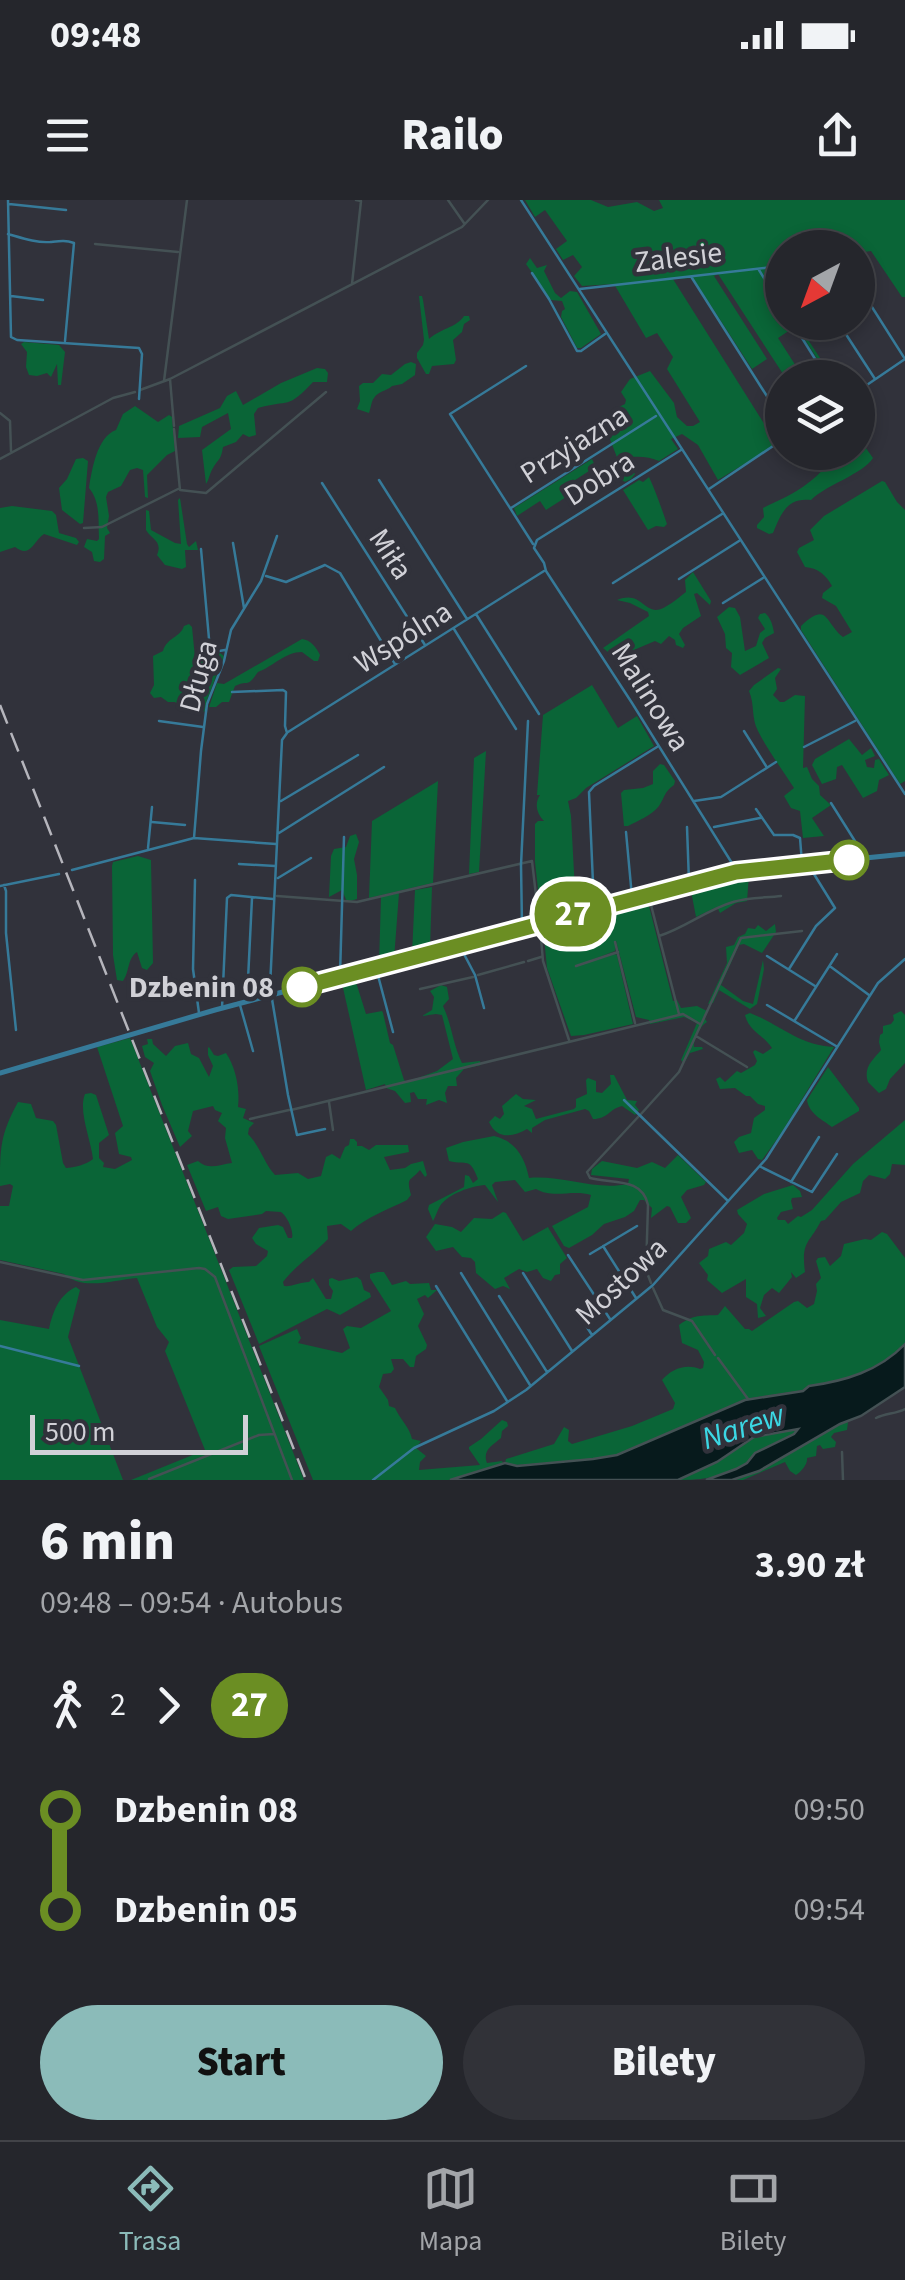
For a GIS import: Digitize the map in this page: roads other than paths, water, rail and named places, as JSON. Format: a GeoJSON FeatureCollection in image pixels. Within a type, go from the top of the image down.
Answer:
{"type":"FeatureCollection","features":[{"type":"Feature","properties":{"kind":"street"},"geometry":{"type":"LineString","coordinates":[[36,200],[36,206]]}},
{"type":"Feature","properties":{"kind":"street"},"geometry":{"type":"LineString","coordinates":[[521,200],[905,794]]}},
{"type":"Feature","properties":{"kind":"street"},"geometry":{"type":"LineString","coordinates":[[66,210],[8,202],[10,335],[13,339],[141,349],[139,399]]}},
{"type":"Feature","properties":{"kind":"street"},"geometry":{"type":"LineString","coordinates":[[8,234],[26,240],[74,243],[65,343]]}},
{"type":"Feature","properties":{"kind":"street","name":"Zalesie"},"geometry":{"type":"LineString","coordinates":[[578,289],[765,267]]}},
{"type":"Feature","properties":{"kind":"street"},"geometry":{"type":"LineString","coordinates":[[758,268],[765,279]]}},
{"type":"Feature","properties":{"kind":"street"},"geometry":{"type":"LineString","coordinates":[[532,274],[576,351],[607,333]]}},
{"type":"Feature","properties":{"kind":"street"},"geometry":{"type":"LineString","coordinates":[[690,276],[765,393]]}},
{"type":"Feature","properties":{"kind":"street"},"geometry":{"type":"LineString","coordinates":[[10,296],[43,300]]}},
{"type":"Feature","properties":{"kind":"street"},"geometry":{"type":"LineString","coordinates":[[875,312],[905,359],[875,380]]}},
{"type":"Feature","properties":{"kind":"street","name":"Malinowa"},"geometry":{"type":"LineString","coordinates":[[526,366],[450,414],[536,542],[546,570],[736,872]]}},
{"type":"Feature","properties":{"kind":"street","name":"Przyjazna"},"geometry":{"type":"LineString","coordinates":[[510,508],[659,414]]}},
{"type":"Feature","properties":{"kind":"street","name":"Dobra"},"geometry":{"type":"LineString","coordinates":[[536,542],[682,450]]}},
{"type":"Feature","properties":{"kind":"street"},"geometry":{"type":"LineString","coordinates":[[708,490],[765,451]]}},
{"type":"Feature","properties":{"kind":"street"},"geometry":{"type":"LineString","coordinates":[[379,480],[468,620]]}},
{"type":"Feature","properties":{"kind":"street","name":"Miła"},"geometry":{"type":"LineString","coordinates":[[322,483],[426,646]]}},
{"type":"Feature","properties":{"kind":"street"},"geometry":{"type":"LineString","coordinates":[[613,583],[723,514]]}},
{"type":"Feature","properties":{"kind":"street","name":"Długa"},"geometry":{"type":"LineString","coordinates":[[194,838],[207,704],[231,630],[264,575],[276,536]]}},
{"type":"Feature","properties":{"kind":"street"},"geometry":{"type":"LineString","coordinates":[[680,579],[740,540]]}},
{"type":"Feature","properties":{"kind":"street"},"geometry":{"type":"LineString","coordinates":[[233,543],[245,610]]}},
{"type":"Feature","properties":{"kind":"street"},"geometry":{"type":"LineString","coordinates":[[201,549],[210,650],[226,650]]}},
{"type":"Feature","properties":{"kind":"street"},"geometry":{"type":"LineString","coordinates":[[264,575],[286,582],[325,565],[340,573],[396,665]]}},
{"type":"Feature","properties":{"kind":"street","name":"Wspólna"},"geometry":{"type":"LineString","coordinates":[[287,733],[546,570]]}},
{"type":"Feature","properties":{"kind":"street"},"geometry":{"type":"LineString","coordinates":[[723,602],[764,577]]}},
{"type":"Feature","properties":{"kind":"street"},"geometry":{"type":"LineString","coordinates":[[476,614],[538,714]]}},
{"type":"Feature","properties":{"kind":"street"},"geometry":{"type":"LineString","coordinates":[[454,629],[516,728]]}},
{"type":"Feature","properties":{"kind":"street"},"geometry":{"type":"LineString","coordinates":[[232,692],[285,691],[287,733],[282,740],[270,996],[297,1134],[325,1129]]}},
{"type":"Feature","properties":{"kind":"street"},"geometry":{"type":"LineString","coordinates":[[804,747],[856,720]]}},
{"type":"Feature","properties":{"kind":"street"},"geometry":{"type":"LineString","coordinates":[[523,927],[521,865],[528,721]]}},
{"type":"Feature","properties":{"kind":"street"},"geometry":{"type":"LineString","coordinates":[[159,722],[204,727]]}},
{"type":"Feature","properties":{"kind":"street"},"geometry":{"type":"LineString","coordinates":[[744,731],[767,768]]}},
{"type":"Feature","properties":{"kind":"street"},"geometry":{"type":"LineString","coordinates":[[594,908],[589,792],[658,746]]}},
{"type":"Feature","properties":{"kind":"street"},"geometry":{"type":"LineString","coordinates":[[280,801],[358,755]]}},
{"type":"Feature","properties":{"kind":"street"},"geometry":{"type":"LineString","coordinates":[[694,801],[721,797],[776,762]]}},
{"type":"Feature","properties":{"kind":"street"},"geometry":{"type":"LineString","coordinates":[[278,834],[384,767]]}},
{"type":"Feature","properties":{"kind":"street"},"geometry":{"type":"LineString","coordinates":[[831,803],[865,858]]}},
{"type":"Feature","properties":{"kind":"street"},"geometry":{"type":"LineString","coordinates":[[148,850],[152,807]]}},
{"type":"Feature","properties":{"kind":"street"},"geometry":{"type":"LineString","coordinates":[[756,809],[774,834],[800,838],[805,864],[835,908],[816,926],[788,969]]}},
{"type":"Feature","properties":{"kind":"street"},"geometry":{"type":"LineString","coordinates":[[711,828],[761,818]]}},
{"type":"Feature","properties":{"kind":"street"},"geometry":{"type":"LineString","coordinates":[[150,822],[185,826]]}},
{"type":"Feature","properties":{"kind":"street"},"geometry":{"type":"LineString","coordinates":[[687,827],[689,884]]}},
{"type":"Feature","properties":{"kind":"street"},"geometry":{"type":"LineString","coordinates":[[626,832],[632,898]]}},
{"type":"Feature","properties":{"kind":"street"},"geometry":{"type":"LineString","coordinates":[[340,977],[344,837]]}},
{"type":"Feature","properties":{"kind":"street"},"geometry":{"type":"LineString","coordinates":[[72,870],[194,838],[277,844]]}},
{"type":"Feature","properties":{"kind":"street"},"geometry":{"type":"LineString","coordinates":[[0,1073],[222,1008],[736,872],[905,854]]}},
{"type":"Feature","properties":{"kind":"street"},"geometry":{"type":"LineString","coordinates":[[276,879],[311,858]]}},
{"type":"Feature","properties":{"kind":"street"},"geometry":{"type":"LineString","coordinates":[[240,864],[276,866]]}},
{"type":"Feature","properties":{"kind":"street"},"geometry":{"type":"LineString","coordinates":[[16,1030],[6,891],[2,886],[59,874]]}},
{"type":"Feature","properties":{"kind":"street"},"geometry":{"type":"LineString","coordinates":[[195,880],[192,968],[197,1015]]}},
{"type":"Feature","properties":{"kind":"street"},"geometry":{"type":"LineString","coordinates":[[222,1008],[227,901],[231,895],[274,899]]}},
{"type":"Feature","properties":{"kind":"street"},"geometry":{"type":"LineString","coordinates":[[252,897],[244,1003],[253,1052]]}},
{"type":"Feature","properties":{"kind":"street"},"geometry":{"type":"LineString","coordinates":[[463,944],[484,1008]]}},
{"type":"Feature","properties":{"kind":"street"},"geometry":{"type":"LineString","coordinates":[[794,1022],[837,954]]}},
{"type":"Feature","properties":{"kind":"street"},"geometry":{"type":"LineString","coordinates":[[767,956],[816,987]]}},
{"type":"Feature","properties":{"kind":"street","name":"Mostowa"},"geometry":{"type":"LineString","coordinates":[[373,1480],[414,1448],[508,1403],[653,1285],[760,1166],[870,996],[905,959]]}},
{"type":"Feature","properties":{"kind":"street"},"geometry":{"type":"LineString","coordinates":[[830,966],[870,996]]}},
{"type":"Feature","properties":{"kind":"street"},"geometry":{"type":"LineString","coordinates":[[376,967],[392,1032]]}},
{"type":"Feature","properties":{"kind":"street"},"geometry":{"type":"LineString","coordinates":[[768,1005],[837,1047]]}},
{"type":"Feature","properties":{"kind":"street"},"geometry":{"type":"LineString","coordinates":[[624,1100],[728,1202]]}},
{"type":"Feature","properties":{"kind":"street"},"geometry":{"type":"LineString","coordinates":[[790,1182],[819,1137]]}},
{"type":"Feature","properties":{"kind":"street"},"geometry":{"type":"LineString","coordinates":[[760,1166],[814,1192],[837,1154]]}},
{"type":"Feature","properties":{"kind":"street"},"geometry":{"type":"LineString","coordinates":[[590,1254],[637,1226]]}},
{"type":"Feature","properties":{"kind":"street"},"geometry":{"type":"LineString","coordinates":[[604,1246],[637,1300]]}},
{"type":"Feature","properties":{"kind":"street"},"geometry":{"type":"LineString","coordinates":[[568,1255],[611,1321]]}},
{"type":"Feature","properties":{"kind":"street"},"geometry":{"type":"LineString","coordinates":[[461,1273],[531,1386]]}},
{"type":"Feature","properties":{"kind":"street"},"geometry":{"type":"LineString","coordinates":[[523,1273],[573,1352]]}},
{"type":"Feature","properties":{"kind":"street"},"geometry":{"type":"LineString","coordinates":[[436,1286],[508,1403]]}},
{"type":"Feature","properties":{"kind":"street"},"geometry":{"type":"LineString","coordinates":[[499,1296],[548,1374]]}},
{"type":"Feature","properties":{"kind":"street"},"geometry":{"type":"LineString","coordinates":[[575,1309],[593,1336]]}},
{"type":"Feature","properties":{"kind":"street"},"geometry":{"type":"LineString","coordinates":[[0,1346],[79,1366]]}},
{"type":"Feature","properties":{"kind":"water","name":"Narew"},"geometry":{"type":"Polygon","coordinates":[[[905,1344],[905,1387],[861,1416],[759,1471],[732,1480],[706,1480],[747,1463],[755,1453],[798,1429],[754,1437],[717,1462],[678,1480],[450,1480],[505,1463],[517,1466],[617,1455],[745,1400],[803,1391],[861,1373],[905,1344]]]}},
{"type":"Feature","properties":{"kind":"waterway"},"geometry":{"type":"LineString","coordinates":[[164,381],[187,200]]}},
{"type":"Feature","properties":{"kind":"waterway"},"geometry":{"type":"LineString","coordinates":[[352,284],[361,201],[356,200]]}},
{"type":"Feature","properties":{"kind":"waterway"},"geometry":{"type":"LineString","coordinates":[[448,200],[464,223]]}},
{"type":"Feature","properties":{"kind":"waterway"},"geometry":{"type":"LineString","coordinates":[[140,390],[170,379],[462,227],[488,200]]}},
{"type":"Feature","properties":{"kind":"waterway"},"geometry":{"type":"LineString","coordinates":[[95,244],[178,252]]}},
{"type":"Feature","properties":{"kind":"waterway"},"geometry":{"type":"LineString","coordinates":[[170,379],[174,426]]}},
{"type":"Feature","properties":{"kind":"waterway"},"geometry":{"type":"LineString","coordinates":[[0,459],[113,398],[135,392]]}},
{"type":"Feature","properties":{"kind":"waterway"},"geometry":{"type":"LineString","coordinates":[[174,429],[180,490],[206,493],[326,392]]}},
{"type":"Feature","properties":{"kind":"waterway"},"geometry":{"type":"LineString","coordinates":[[0,413],[10,421],[11,451]]}},
{"type":"Feature","properties":{"kind":"waterway"},"geometry":{"type":"LineString","coordinates":[[84,528],[102,527],[178,489]]}},
{"type":"Feature","properties":{"kind":"waterway"},"geometry":{"type":"LineString","coordinates":[[277,896],[357,902],[532,861],[539,921]]}},
{"type":"Feature","properties":{"kind":"waterway"},"geometry":{"type":"LineString","coordinates":[[659,936],[733,902],[781,896]]}},
{"type":"Feature","properties":{"kind":"waterway"},"geometry":{"type":"LineString","coordinates":[[650,901],[679,1014]]}},
{"type":"Feature","properties":{"kind":"waterway"},"geometry":{"type":"LineString","coordinates":[[540,927],[543,961],[569,1040]]}},
{"type":"Feature","properties":{"kind":"waterway"},"geometry":{"type":"LineString","coordinates":[[641,1114],[679,1072],[741,938],[802,931]]}},
{"type":"Feature","properties":{"kind":"waterway"},"geometry":{"type":"LineString","coordinates":[[615,942],[635,1023]]}},
{"type":"Feature","properties":{"kind":"waterway"},"geometry":{"type":"LineString","coordinates":[[576,966],[618,952]]}},
{"type":"Feature","properties":{"kind":"waterway"},"geometry":{"type":"LineString","coordinates":[[528,961],[541,957]]}},
{"type":"Feature","properties":{"kind":"waterway"},"geometry":{"type":"LineString","coordinates":[[478,975],[524,962]]}},
{"type":"Feature","properties":{"kind":"waterway"},"geometry":{"type":"LineString","coordinates":[[420,989],[473,977]]}},
{"type":"Feature","properties":{"kind":"waterway"},"geometry":{"type":"LineString","coordinates":[[291,1110],[683,1014],[700,1024]]}},
{"type":"Feature","properties":{"kind":"waterway"},"geometry":{"type":"LineString","coordinates":[[696,1036],[747,1067]]}},
{"type":"Feature","properties":{"kind":"waterway"},"geometry":{"type":"LineString","coordinates":[[329,1102],[333,1130]]}},
{"type":"Feature","properties":{"kind":"waterway"},"geometry":{"type":"LineString","coordinates":[[250,1119],[289,1110]]}},
{"type":"Feature","properties":{"kind":"waterway"},"geometry":{"type":"LineString","coordinates":[[639,1116],[587,1172],[590,1178],[633,1186],[645,1196],[646,1270],[651,1283]]}},
{"type":"Feature","properties":{"kind":"waterway"},"geometry":{"type":"LineString","coordinates":[[0,1262],[83,1280],[205,1269],[215,1277],[292,1480]]}},
{"type":"Feature","properties":{"kind":"waterway"},"geometry":{"type":"LineString","coordinates":[[653,1288],[663,1310],[692,1321],[715,1355]]}},
{"type":"Feature","properties":{"kind":"waterway","name":"Narew"},"geometry":{"type":"LineString","coordinates":[[718,1358],[748,1399]]}},
{"type":"Feature","properties":{"kind":"waterway"},"geometry":{"type":"LineString","coordinates":[[876,1418],[905,1409]]}},
{"type":"Feature","properties":{"kind":"waterway"},"geometry":{"type":"LineString","coordinates":[[149,1479],[259,1435],[274,1434]]}},
{"type":"Feature","properties":{"kind":"waterway"},"geometry":{"type":"LineString","coordinates":[[842,1452],[843,1480]]}},
{"type":"Feature","properties":{"kind":"railway"},"geometry":{"type":"LineString","coordinates":[[0,705],[306,1480]]}},
{"type":"Feature","properties":{"kind":"place","name":"Dzbenin 08"},"geometry":{"type":"Point","coordinates":[302,987]}}]}
